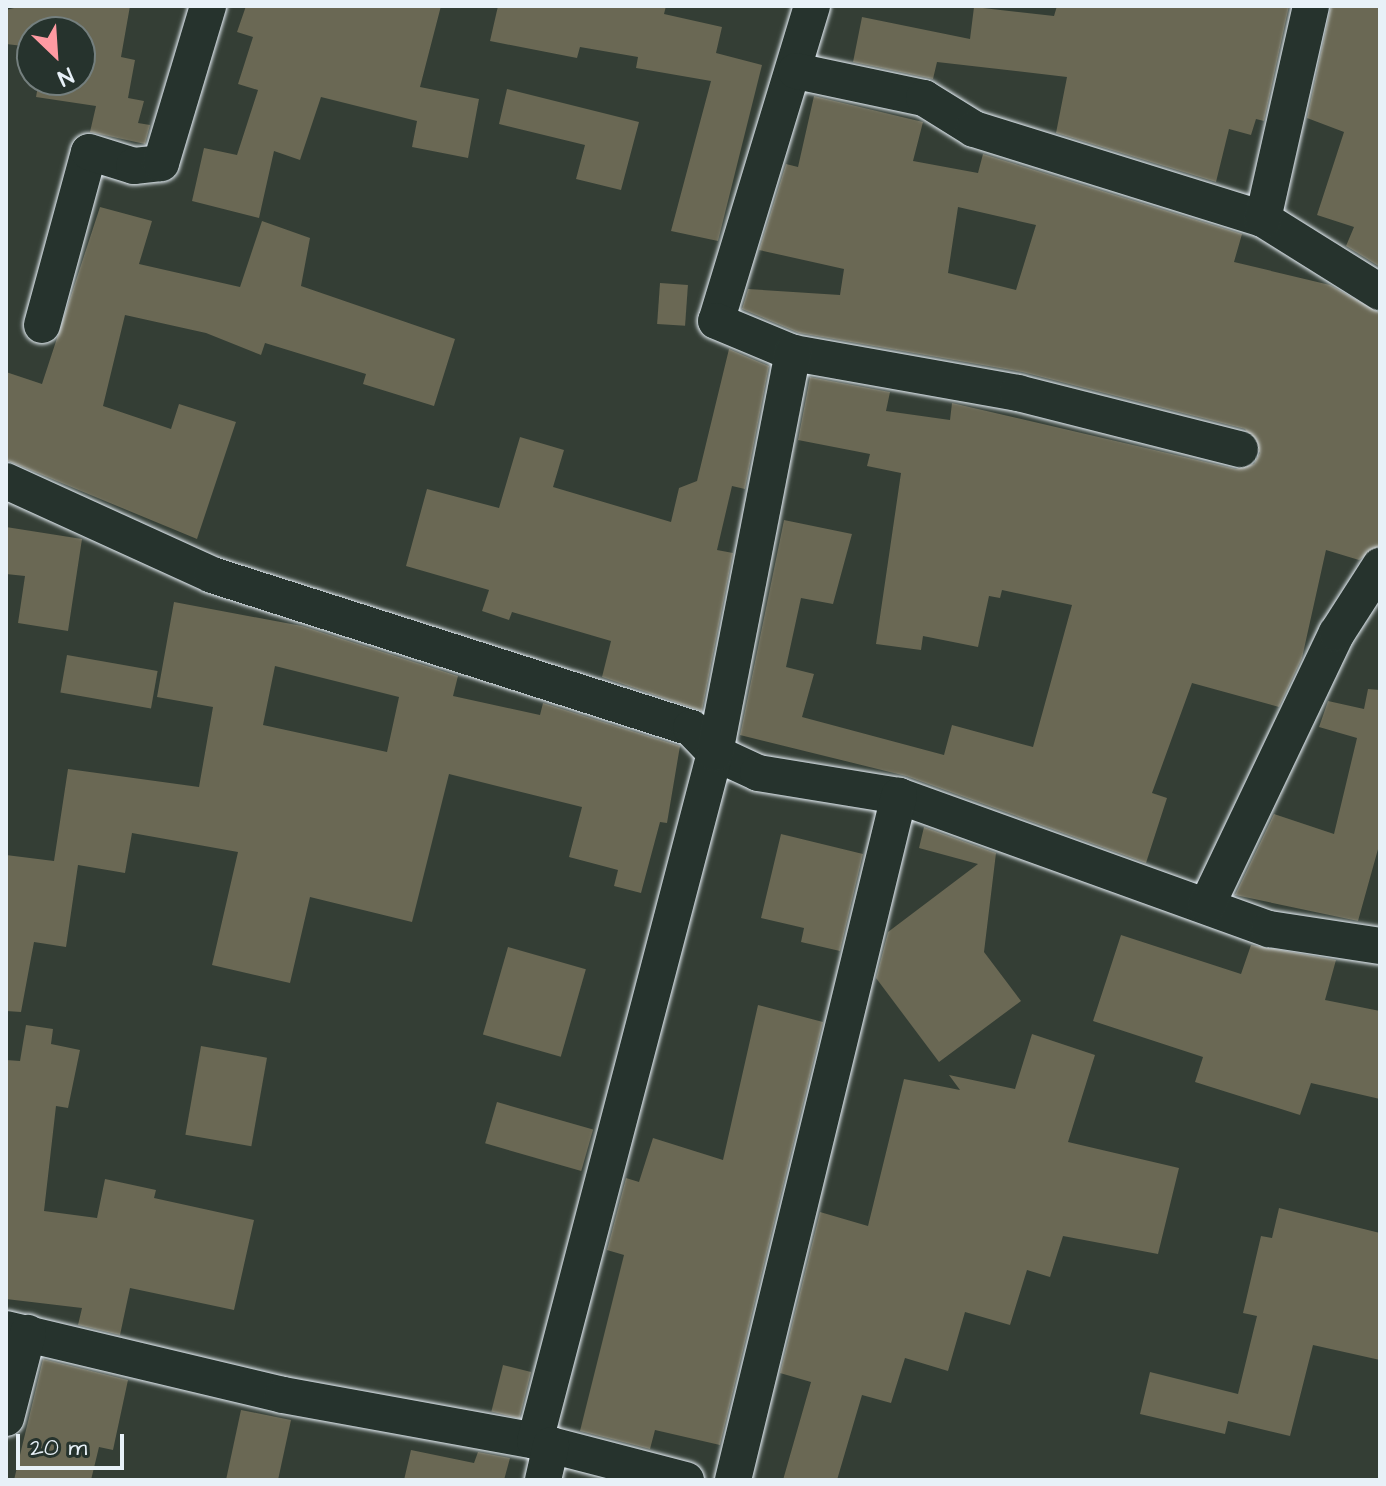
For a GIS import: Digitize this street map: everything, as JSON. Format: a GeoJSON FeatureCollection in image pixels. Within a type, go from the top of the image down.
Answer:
{"type":"FeatureCollection","features":[{"type":"Feature","properties":{"kind":"street"},"geometry":{"type":"LineString","coordinates":[[42,325],[89,152],[134,166],[161,163],[208,6]]}},
{"type":"Feature","properties":{"kind":"street"},"geometry":{"type":"LineString","coordinates":[[812,6],[796,71],[716,321],[793,353],[1018,393],[1240,449]]}},
{"type":"Feature","properties":{"kind":"street"},"geometry":{"type":"LineString","coordinates":[[1263,219],[1311,6]]}},
{"type":"Feature","properties":{"kind":"street"},"geometry":{"type":"LineString","coordinates":[[796,71],[924,98],[974,129],[1263,219],[1380,292]]}},
{"type":"Feature","properties":{"kind":"street"},"geometry":{"type":"LineString","coordinates":[[543,1480],[543,1443],[715,753],[793,353]]}},
{"type":"Feature","properties":{"kind":"street"},"geometry":{"type":"LineString","coordinates":[[6,481],[212,575],[691,728],[715,753],[758,773],[899,796],[1269,929],[1380,946]]}},
{"type":"Feature","properties":{"kind":"street"},"geometry":{"type":"LineString","coordinates":[[1207,905],[1337,633],[1380,566]]}},
{"type":"Feature","properties":{"kind":"street"},"geometry":{"type":"LineString","coordinates":[[733,1480],[899,796]]}},
{"type":"Feature","properties":{"kind":"street"},"geometry":{"type":"LineString","coordinates":[[6,1418],[17,1331],[283,1395],[543,1443],[686,1480]]}},
{"type":"Feature","properties":{"kind":"building"},"geometry":{"type":"Polygon","coordinates":[[[22,6],[130,6],[121,57],[135,60],[128,98],[144,101],[138,123],[150,125],[145,144],[90,132],[96,106],[36,97],[96,96],[96,16],[16,16],[16,45],[6,44],[6,10],[22,6]]]}},
{"type":"Feature","properties":{"kind":"building"},"geometry":{"type":"Polygon","coordinates":[[[246,6],[441,6],[420,87],[479,99],[468,158],[412,147],[417,121],[321,97],[300,160],[274,151],[259,218],[192,201],[204,148],[237,155],[258,90],[238,84],[253,37],[237,32],[246,6]]]}},
{"type":"Feature","properties":{"kind":"building"},"geometry":{"type":"Polygon","coordinates":[[[498,6],[666,6],[664,14],[722,27],[716,53],[762,65],[718,241],[671,231],[711,81],[636,68],[638,57],[580,47],[577,58],[490,41],[498,6]]]}},
{"type":"Feature","properties":{"kind":"building"},"geometry":{"type":"Polygon","coordinates":[[[1057,6],[1289,6],[1264,121],[1256,119],[1251,135],[1229,129],[1216,182],[1056,133],[1067,77],[937,62],[933,79],[853,62],[862,17],[970,39],[974,7],[1054,16],[1057,6]]]}},
{"type":"Feature","properties":{"kind":"building"},"geometry":{"type":"Polygon","coordinates":[[[1331,6],[1380,6],[1380,267],[1346,246],[1354,227],[1317,215],[1344,132],[1307,118],[1331,6]]]}},
{"type":"Feature","properties":{"kind":"building"},"geometry":{"type":"Polygon","coordinates":[[[507,89],[639,122],[621,190],[576,179],[585,145],[499,124],[507,89]]]}},
{"type":"Feature","properties":{"kind":"building"},"geometry":{"type":"Polygon","coordinates":[[[814,96],[923,122],[913,161],[978,173],[983,154],[1242,234],[1234,262],[1330,285],[1380,313],[1380,545],[1359,560],[1326,550],[1302,658],[1279,707],[1192,683],[1152,793],[1167,798],[1146,863],[906,776],[740,735],[784,520],[852,534],[833,604],[801,598],[786,667],[814,674],[802,717],[944,755],[952,725],[1033,747],[1072,605],[1002,590],[1000,598],[989,596],[978,647],[923,636],[921,650],[876,644],[901,473],[867,466],[870,454],[798,440],[810,377],[890,392],[886,411],[950,420],[952,403],[1236,469],[1254,464],[1260,453],[1245,429],[1022,372],[799,333],[742,309],[748,289],[840,295],[844,269],[759,250],[786,164],[798,167],[814,96]],[[958,207],[948,273],[1016,290],[1036,225],[958,207]]]}},
{"type":"Feature","properties":{"kind":"building"},"geometry":{"type":"Polygon","coordinates":[[[100,207],[152,221],[139,264],[240,287],[262,221],[310,238],[301,286],[455,339],[434,406],[363,384],[366,374],[265,343],[261,355],[206,333],[125,315],[103,406],[171,429],[179,404],[236,422],[197,539],[6,460],[6,372],[42,384],[100,207]]]}},
{"type":"Feature","properties":{"kind":"building"},"geometry":{"type":"Polygon","coordinates":[[[660,283],[688,285],[685,326],[657,324],[660,283]]]}},
{"type":"Feature","properties":{"kind":"building"},"geometry":{"type":"Polygon","coordinates":[[[729,349],[769,366],[745,489],[732,486],[717,550],[733,553],[702,711],[602,677],[611,641],[512,612],[509,620],[482,611],[489,590],[406,566],[427,489],[499,508],[520,437],[564,450],[553,487],[671,522],[679,488],[697,481],[729,349]]]}},
{"type":"Feature","properties":{"kind":"building"},"geometry":{"type":"Polygon","coordinates":[[[6,527],[82,539],[68,631],[18,623],[25,576],[6,574],[6,527]]]}},
{"type":"Feature","properties":{"kind":"building"},"geometry":{"type":"Polygon","coordinates":[[[174,602],[302,626],[458,676],[453,696],[540,715],[543,703],[680,746],[667,823],[660,822],[641,893],[614,886],[618,870],[569,857],[582,807],[449,774],[412,922],[310,897],[290,983],[212,965],[238,852],[132,833],[125,873],[78,865],[66,947],[34,942],[21,1012],[6,1011],[6,855],[54,861],[68,769],[199,787],[213,707],[157,697],[174,602]],[[275,666],[263,725],[387,752],[399,697],[275,666]]]}},
{"type":"Feature","properties":{"kind":"building"},"geometry":{"type":"Polygon","coordinates":[[[67,655],[158,671],[151,708],[60,692],[67,655]]]}},
{"type":"Feature","properties":{"kind":"building"},"geometry":{"type":"Polygon","coordinates":[[[1368,689],[1380,690],[1380,842],[1358,921],[1235,895],[1274,814],[1334,834],[1357,738],[1319,727],[1328,701],[1364,709],[1368,689]]]}},
{"type":"Feature","properties":{"kind":"building"},"geometry":{"type":"Polygon","coordinates":[[[924,827],[996,853],[984,952],[1021,1001],[939,1062],[876,978],[888,932],[978,864],[919,848],[924,827]]]}},
{"type":"Feature","properties":{"kind":"building"},"geometry":{"type":"Polygon","coordinates":[[[781,834],[863,854],[840,951],[801,942],[804,928],[761,918],[781,834]]]}},
{"type":"Feature","properties":{"kind":"building"},"geometry":{"type":"Polygon","coordinates":[[[1121,935],[1241,974],[1251,945],[1336,960],[1325,1000],[1380,1011],[1380,1099],[1311,1083],[1300,1115],[1195,1082],[1203,1057],[1093,1021],[1121,935]]]}},
{"type":"Feature","properties":{"kind":"building"},"geometry":{"type":"Polygon","coordinates":[[[508,947],[586,969],[561,1057],[483,1034],[508,947]]]}},
{"type":"Feature","properties":{"kind":"building"},"geometry":{"type":"Polygon","coordinates":[[[758,1005],[823,1022],[720,1445],[655,1430],[650,1449],[580,1431],[624,1255],[607,1250],[626,1178],[639,1182],[653,1138],[723,1160],[758,1005]]]}},
{"type":"Feature","properties":{"kind":"building"},"geometry":{"type":"Polygon","coordinates":[[[26,1025],[53,1029],[51,1044],[80,1050],[68,1108],[56,1106],[44,1211],[97,1218],[105,1179],[156,1190],[154,1198],[254,1220],[234,1310],[130,1288],[120,1335],[78,1325],[82,1308],[6,1299],[6,1060],[20,1061],[26,1025]]]}},
{"type":"Feature","properties":{"kind":"building"},"geometry":{"type":"Polygon","coordinates":[[[1032,1034],[1095,1055],[1068,1142],[1179,1168],[1158,1254],[1063,1236],[1050,1277],[1027,1270],[1010,1325],[965,1312],[948,1371],[905,1358],[891,1403],[862,1395],[837,1480],[783,1480],[811,1382],[780,1373],[820,1212],[868,1226],[904,1079],[960,1090],[949,1075],[1015,1089],[1032,1034]]]}},
{"type":"Feature","properties":{"kind":"building"},"geometry":{"type":"Polygon","coordinates":[[[201,1046],[267,1058],[251,1146],[185,1135],[201,1046]]]}},
{"type":"Feature","properties":{"kind":"building"},"geometry":{"type":"Polygon","coordinates":[[[497,1102],[593,1130],[581,1171],[485,1143],[497,1102]]]}},
{"type":"Feature","properties":{"kind":"building"},"geometry":{"type":"Polygon","coordinates":[[[1279,1208],[1380,1233],[1380,1360],[1313,1345],[1290,1436],[1228,1421],[1225,1434],[1140,1414],[1150,1372],[1238,1394],[1257,1316],[1243,1313],[1261,1236],[1272,1238],[1279,1208]]]}},
{"type":"Feature","properties":{"kind":"building"},"geometry":{"type":"Polygon","coordinates":[[[43,1359],[128,1380],[113,1450],[99,1447],[91,1480],[14,1480],[43,1359]]]}},
{"type":"Feature","properties":{"kind":"building"},"geometry":{"type":"Polygon","coordinates":[[[503,1365],[531,1372],[520,1419],[491,1412],[503,1365]]]}},
{"type":"Feature","properties":{"kind":"building"},"geometry":{"type":"Polygon","coordinates":[[[241,1410],[291,1420],[278,1480],[226,1480],[241,1410]]]}},
{"type":"Feature","properties":{"kind":"building"},"geometry":{"type":"Polygon","coordinates":[[[411,1450],[474,1463],[478,1452],[510,1458],[504,1480],[404,1480],[411,1450]]]}}]}
